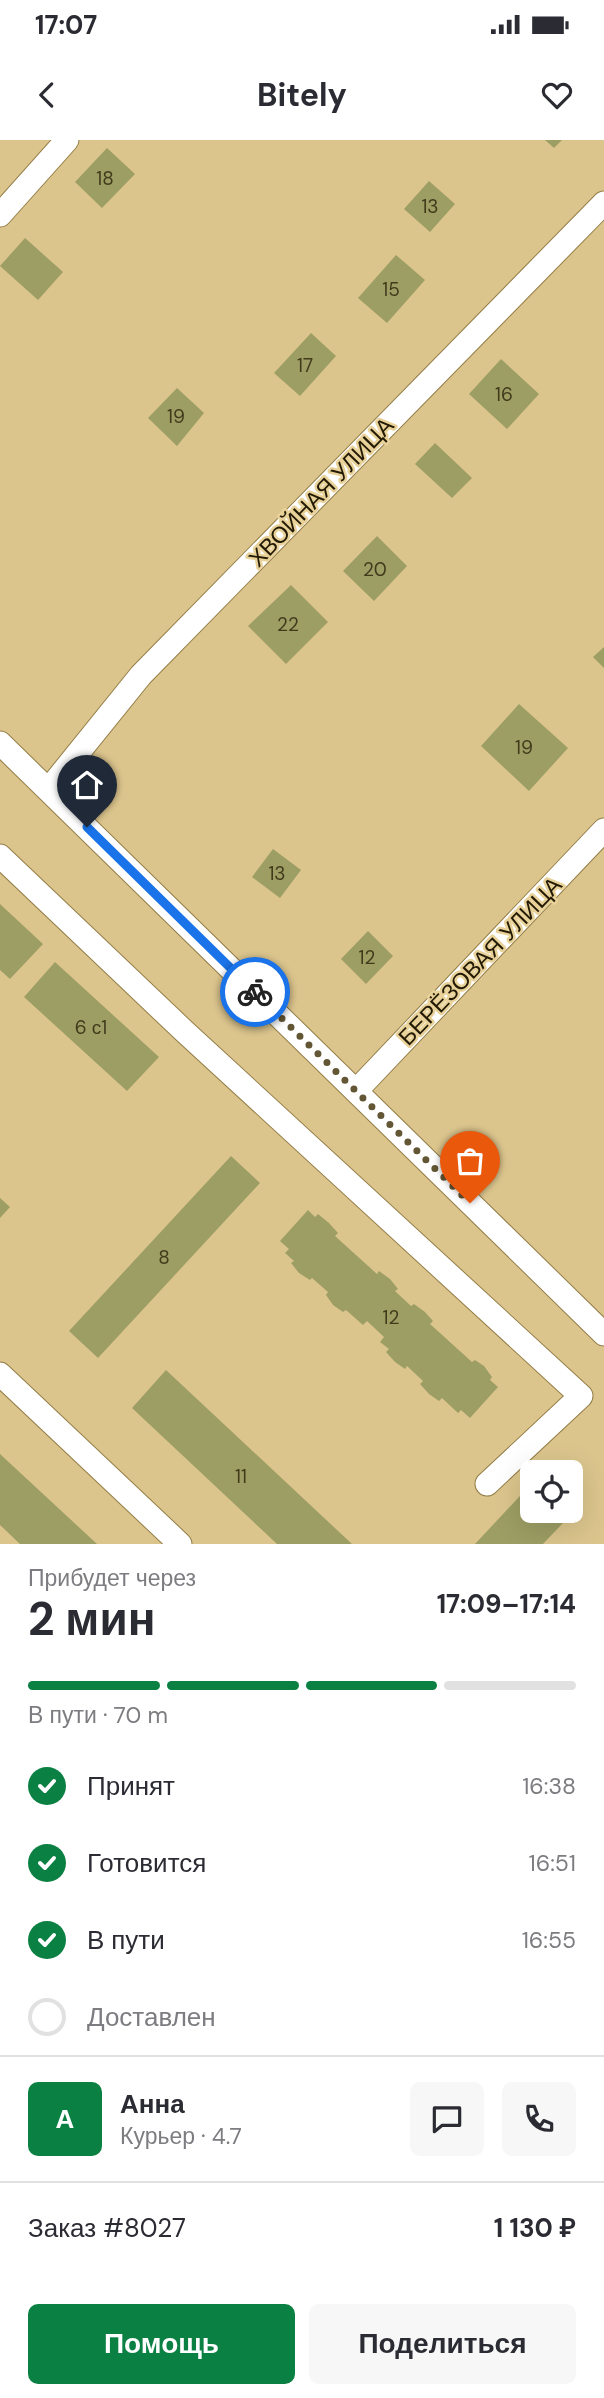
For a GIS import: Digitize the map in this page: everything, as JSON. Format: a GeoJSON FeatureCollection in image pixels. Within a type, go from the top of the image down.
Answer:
{"type":"FeatureCollection","features":[{"type":"Feature","properties":{"kind":"street"},"geometry":{"type":"LineString","coordinates":[[0,215],[67,140]]}},
{"type":"Feature","properties":{"kind":"street","name":"ХВОЙНАЯ УЛИЦА"},"geometry":{"type":"LineString","coordinates":[[49,789],[141,675],[604,203]]}},
{"type":"Feature","properties":{"kind":"street"},"geometry":{"type":"LineString","coordinates":[[0,743],[604,1334]]}},
{"type":"Feature","properties":{"kind":"street","name":"БЕРЁЗОВАЯ УЛИЦА"},"geometry":{"type":"LineString","coordinates":[[356,1091],[604,830]]}},
{"type":"Feature","properties":{"kind":"street"},"geometry":{"type":"LineString","coordinates":[[0,856],[194,1041],[581,1396],[486,1484]]}},
{"type":"Feature","properties":{"kind":"street"},"geometry":{"type":"LineString","coordinates":[[0,1374],[180,1544]]}},
{"type":"Feature","properties":{"kind":"building"},"geometry":{"type":"Polygon","coordinates":[[[545,140],[562,140],[554,148],[545,140]]]}},
{"type":"Feature","properties":{"kind":"building"},"geometry":{"type":"Polygon","coordinates":[[[107,148],[135,174],[102,208],[75,182],[107,148]]]}},
{"type":"Feature","properties":{"kind":"building"},"geometry":{"type":"Polygon","coordinates":[[[429,181],[455,204],[430,232],[404,209],[429,181]]]}},
{"type":"Feature","properties":{"kind":"building"},"geometry":{"type":"Polygon","coordinates":[[[25,238],[63,272],[38,300],[0,266],[25,238]]]}},
{"type":"Feature","properties":{"kind":"building"},"geometry":{"type":"Polygon","coordinates":[[[396,255],[425,280],[387,323],[358,298],[396,255]]]}},
{"type":"Feature","properties":{"kind":"building"},"geometry":{"type":"Polygon","coordinates":[[[311,333],[336,356],[300,396],[274,373],[311,333]]]}},
{"type":"Feature","properties":{"kind":"building"},"geometry":{"type":"Polygon","coordinates":[[[501,359],[539,394],[507,429],[469,394],[501,359]]]}},
{"type":"Feature","properties":{"kind":"building"},"geometry":{"type":"Polygon","coordinates":[[[177,388],[204,413],[177,446],[148,418],[177,388]]]}},
{"type":"Feature","properties":{"kind":"building"},"geometry":{"type":"Polygon","coordinates":[[[435,443],[472,478],[452,498],[415,464],[435,443]]]}},
{"type":"Feature","properties":{"kind":"building"},"geometry":{"type":"Polygon","coordinates":[[[377,536],[407,566],[374,601],[343,571],[377,536]]]}},
{"type":"Feature","properties":{"kind":"building"},"geometry":{"type":"Polygon","coordinates":[[[291,585],[328,622],[286,664],[248,626],[291,585]]]}},
{"type":"Feature","properties":{"kind":"building"},"geometry":{"type":"Polygon","coordinates":[[[604,647],[604,668],[593,657],[604,647]]]}},
{"type":"Feature","properties":{"kind":"building"},"geometry":{"type":"Polygon","coordinates":[[[519,704],[568,748],[529,791],[481,746],[519,704]]]}},
{"type":"Feature","properties":{"kind":"building"},"geometry":{"type":"Polygon","coordinates":[[[273,849],[301,870],[280,898],[252,877],[273,849]]]}},
{"type":"Feature","properties":{"kind":"building"},"geometry":{"type":"Polygon","coordinates":[[[0,904],[43,944],[10,979],[0,970],[0,904]]]}},
{"type":"Feature","properties":{"kind":"building"},"geometry":{"type":"Polygon","coordinates":[[[368,931],[393,956],[366,984],[341,959],[368,931]]]}},
{"type":"Feature","properties":{"kind":"building"},"geometry":{"type":"Polygon","coordinates":[[[55,962],[159,1057],[127,1091],[24,997],[55,962]]]}},
{"type":"Feature","properties":{"kind":"building"},"geometry":{"type":"Polygon","coordinates":[[[231,1156],[260,1183],[98,1358],[69,1331],[231,1156]]]}},
{"type":"Feature","properties":{"kind":"building"},"geometry":{"type":"Polygon","coordinates":[[[0,1198],[10,1207],[0,1218],[0,1198]]]}},
{"type":"Feature","properties":{"kind":"building"},"geometry":{"type":"Polygon","coordinates":[[[308,1210],[315,1217],[318,1214],[329,1223],[338,1233],[335,1236],[377,1274],[379,1271],[390,1279],[398,1289],[395,1291],[411,1306],[414,1304],[425,1312],[433,1321],[430,1324],[472,1362],[475,1360],[484,1366],[492,1377],[490,1380],[498,1387],[470,1418],[461,1410],[458,1413],[442,1398],[439,1401],[429,1394],[420,1384],[423,1381],[407,1366],[405,1369],[395,1362],[386,1352],[389,1349],[380,1342],[384,1337],[367,1321],[363,1325],[346,1310],[343,1312],[333,1305],[326,1295],[328,1292],[312,1278],[310,1280],[299,1273],[291,1263],[294,1261],[285,1253],[289,1249],[280,1241],[308,1210]]]}},
{"type":"Feature","properties":{"kind":"building"},"geometry":{"type":"Polygon","coordinates":[[[166,1370],[352,1544],[277,1544],[132,1408],[166,1370]]]}},
{"type":"Feature","properties":{"kind":"building"},"geometry":{"type":"Polygon","coordinates":[[[0,1454],[97,1544],[20,1544],[0,1525],[0,1454]]]}},
{"type":"Feature","properties":{"kind":"building"},"geometry":{"type":"Polygon","coordinates":[[[520,1496],[520,1523],[563,1523],[543,1544],[475,1544],[520,1496]]]}},
{"type":"Feature","properties":{"kind":"way so far"},"geometry":{"type":"LineString","coordinates":[[255,992],[470,1203]]}},
{"type":"Feature","properties":{"kind":"route"},"geometry":{"type":"LineString","coordinates":[[87,827],[255,992]]}}]}
